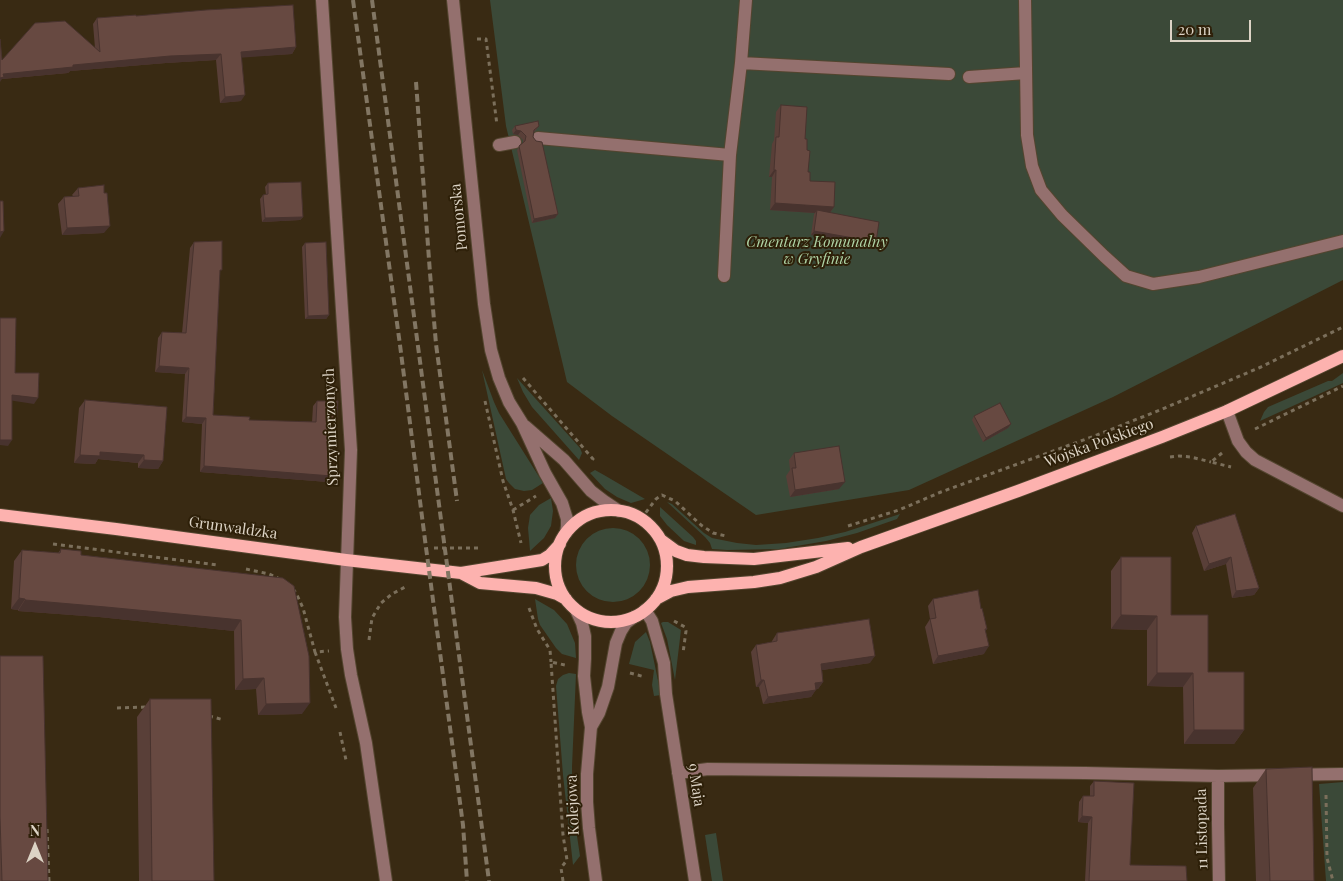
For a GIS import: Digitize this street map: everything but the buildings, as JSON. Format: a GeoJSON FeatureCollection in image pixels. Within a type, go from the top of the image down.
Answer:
{"type":"FeatureCollection","features":[{"type":"Feature","properties":{"kind":"main road","name":"Wojska Polskiego"},"geometry":{"type":"LineString","coordinates":[[656,599],[671,591],[688,587],[780,578],[816,567],[861,547],[1079,468],[1227,411],[1343,356]]}},
{"type":"Feature","properties":{"kind":"main road"},"geometry":{"type":"LineString","coordinates":[[609,510],[634,515],[641,519],[652,527],[661,540],[667,560],[667,571],[663,586],[656,599],[640,613],[625,620],[604,622],[576,610],[566,599],[558,585],[555,569],[556,552],[562,538],[580,519],[589,514],[609,510]]}},
{"type":"Feature","properties":{"kind":"main road","name":"Grunwaldzka"},"geometry":{"type":"LineString","coordinates":[[0,515],[116,528],[346,560],[461,573],[542,560],[550,555],[562,538]]}},
{"type":"Feature","properties":{"kind":"main road","name":"Wojska Polskiego"},"geometry":{"type":"LineString","coordinates":[[661,540],[676,551],[687,555],[754,559],[861,547]]}},
{"type":"Feature","properties":{"kind":"main road","name":"Grunwaldzka"},"geometry":{"type":"LineString","coordinates":[[461,573],[480,582],[536,588],[566,599]]}},
{"type":"Feature","properties":{"kind":"street","name":"Sprzymierzonych"},"geometry":{"type":"LineString","coordinates":[[322,0],[351,450],[346,560],[345,618],[347,649],[366,743],[386,881]]}},
{"type":"Feature","properties":{"kind":"street","name":"Pomorska"},"geometry":{"type":"LineString","coordinates":[[453,0],[487,328],[491,350],[499,378],[510,402],[562,503],[567,519],[567,526],[562,538]]}},
{"type":"Feature","properties":{"kind":"street"},"geometry":{"type":"LineString","coordinates":[[724,276],[730,155],[746,0]]}},
{"type":"Feature","properties":{"kind":"street"},"geometry":{"type":"LineString","coordinates":[[1025,0],[1027,135],[1032,166],[1041,190],[1062,215],[1126,276],[1153,284],[1199,277],[1343,241]]}},
{"type":"Feature","properties":{"kind":"street"},"geometry":{"type":"LineString","coordinates":[[741,63],[949,74]]}},
{"type":"Feature","properties":{"kind":"street"},"geometry":{"type":"LineString","coordinates":[[969,77],[1026,73]]}},
{"type":"Feature","properties":{"kind":"street"},"geometry":{"type":"LineString","coordinates":[[538,138],[730,155]]}},
{"type":"Feature","properties":{"kind":"street"},"geometry":{"type":"LineString","coordinates":[[499,145],[515,142]]}},
{"type":"Feature","properties":{"kind":"street"},"geometry":{"type":"LineString","coordinates":[[1227,411],[1238,440],[1246,452],[1255,460],[1343,506]]}},
{"type":"Feature","properties":{"kind":"street","name":"Pomorska"},"geometry":{"type":"LineString","coordinates":[[522,423],[564,460],[591,491],[619,511]]}},
{"type":"Feature","properties":{"kind":"street","name":"Kolejowa"},"geometry":{"type":"LineString","coordinates":[[576,610],[585,636],[584,676],[591,727],[587,802],[596,881]]}},
{"type":"Feature","properties":{"kind":"street","name":"Kolejowa"},"geometry":{"type":"LineString","coordinates":[[591,727],[599,713],[608,687],[616,643],[621,631],[626,623],[640,613]]}},
{"type":"Feature","properties":{"kind":"street","name":"9 Maja"},"geometry":{"type":"LineString","coordinates":[[640,613],[652,621],[664,663],[666,694],[695,881]]}},
{"type":"Feature","properties":{"kind":"street"},"geometry":{"type":"LineString","coordinates":[[678,773],[708,769],[1218,776],[1343,774]]}},
{"type":"Feature","properties":{"kind":"street","name":"11 Listopada"},"geometry":{"type":"LineString","coordinates":[[1218,776],[1220,881]]}},
{"type":"Feature","properties":{"kind":"path"},"geometry":{"type":"LineString","coordinates":[[476,40],[486,38],[499,145]]}},
{"type":"Feature","properties":{"kind":"path"},"geometry":{"type":"LineString","coordinates":[[843,528],[899,510],[941,492],[1098,435],[1261,367],[1343,327]]}},
{"type":"Feature","properties":{"kind":"path"},"geometry":{"type":"LineString","coordinates":[[519,371],[593,459]]}},
{"type":"Feature","properties":{"kind":"path"},"geometry":{"type":"LineString","coordinates":[[1238,440],[1259,426],[1343,386]]}},
{"type":"Feature","properties":{"kind":"path"},"geometry":{"type":"LineString","coordinates":[[522,548],[513,510],[539,495]]}},
{"type":"Feature","properties":{"kind":"path"},"geometry":{"type":"LineString","coordinates":[[641,519],[656,499],[662,495],[675,501],[701,525],[713,533],[729,537]]}},
{"type":"Feature","properties":{"kind":"path"},"geometry":{"type":"LineString","coordinates":[[425,548],[483,548]]}},
{"type":"Feature","properties":{"kind":"path"},"geometry":{"type":"LineString","coordinates":[[246,569],[270,574],[282,580]]}},
{"type":"Feature","properties":{"kind":"path"},"geometry":{"type":"LineString","coordinates":[[288,584],[296,593],[303,608],[336,710]]}},
{"type":"Feature","properties":{"kind":"path"},"geometry":{"type":"LineString","coordinates":[[316,652],[369,646],[372,618],[381,603],[392,594],[406,587],[412,587]]}},
{"type":"Feature","properties":{"kind":"path"},"geometry":{"type":"LineString","coordinates":[[528,606],[550,650],[567,860],[562,868],[563,881]]}},
{"type":"Feature","properties":{"kind":"path"},"geometry":{"type":"LineString","coordinates":[[670,619],[685,626]]}},
{"type":"Feature","properties":{"kind":"path"},"geometry":{"type":"LineString","coordinates":[[551,662],[568,665]]}},
{"type":"Feature","properties":{"kind":"path"},"geometry":{"type":"LineString","coordinates":[[629,673],[646,677]]}},
{"type":"Feature","properties":{"kind":"path"},"geometry":{"type":"LineString","coordinates":[[117,708],[155,707]]}},
{"type":"Feature","properties":{"kind":"path"},"geometry":{"type":"LineString","coordinates":[[207,716],[224,720]]}},
{"type":"Feature","properties":{"kind":"path"},"geometry":{"type":"LineString","coordinates":[[340,729],[347,767]]}},
{"type":"Feature","properties":{"kind":"path"},"geometry":{"type":"LineString","coordinates":[[1326,774],[1327,858],[1334,881]]}},
{"type":"Feature","properties":{"kind":"path"},"geometry":{"type":"LineString","coordinates":[[47,822],[49,881]]}},
{"type":"Feature","properties":{"kind":"green space","name":"Cmentarz Komunalny w Gryfinie"},"geometry":{"type":"Polygon","coordinates":[[[490,0],[1343,0],[1343,280],[1113,397],[909,490],[756,515],[612,416],[567,382],[506,126],[490,0]]]}},
{"type":"Feature","properties":{"kind":"green space"},"geometry":{"type":"Polygon","coordinates":[[[482,370],[499,413],[543,483],[532,490],[515,489],[506,479],[482,370]]]}},
{"type":"Feature","properties":{"kind":"green space"},"geometry":{"type":"Polygon","coordinates":[[[1343,373],[1343,383],[1260,421],[1268,407],[1328,381],[1332,381],[1343,373]]]}},
{"type":"Feature","properties":{"kind":"green space"},"geometry":{"type":"Polygon","coordinates":[[[517,378],[580,448],[582,453],[579,460],[532,407],[517,378]]]}},
{"type":"Feature","properties":{"kind":"green space"},"geometry":{"type":"Polygon","coordinates":[[[595,470],[645,499],[631,503],[617,497],[605,489],[590,473],[595,470]]]}},
{"type":"Feature","properties":{"kind":"green space"},"geometry":{"type":"Polygon","coordinates":[[[551,498],[553,511],[551,526],[544,538],[530,551],[528,528],[530,515],[539,505],[551,498]]]}},
{"type":"Feature","properties":{"kind":"green space"},"geometry":{"type":"Polygon","coordinates":[[[667,502],[672,504],[712,538],[756,545],[818,538],[845,532],[900,514],[897,519],[857,533],[826,541],[779,549],[727,550],[712,549],[705,537],[667,502]]]}},
{"type":"Feature","properties":{"kind":"green space"},"geometry":{"type":"Polygon","coordinates":[[[660,507],[693,537],[696,545],[684,541],[667,525],[660,516],[660,507]]]}},
{"type":"Feature","properties":{"kind":"green space"},"geometry":{"type":"Polygon","coordinates":[[[613,528],[627,531],[639,539],[647,551],[650,565],[647,579],[639,591],[627,599],[613,602],[599,599],[587,591],[579,579],[576,565],[579,551],[587,539],[599,531],[613,528]]]}},
{"type":"Feature","properties":{"kind":"green space"},"geometry":{"type":"Polygon","coordinates":[[[535,599],[554,610],[567,624],[575,643],[576,658],[562,654],[540,625],[535,599]]]}},
{"type":"Feature","properties":{"kind":"green space"},"geometry":{"type":"Polygon","coordinates":[[[668,622],[681,630],[675,680],[667,639],[661,623],[668,622]]]}},
{"type":"Feature","properties":{"kind":"green space"},"geometry":{"type":"Polygon","coordinates":[[[646,632],[650,642],[661,695],[654,696],[652,685],[654,670],[629,664],[635,642],[646,632]]]}},
{"type":"Feature","properties":{"kind":"green space"},"geometry":{"type":"Polygon","coordinates":[[[569,673],[576,674],[572,794],[580,856],[573,865],[556,686],[558,679],[569,673]]]}},
{"type":"Feature","properties":{"kind":"green space"},"geometry":{"type":"Polygon","coordinates":[[[1343,782],[1343,881],[1326,881],[1319,784],[1343,782]]]}},
{"type":"Feature","properties":{"kind":"green space"},"geometry":{"type":"Polygon","coordinates":[[[716,833],[723,881],[712,881],[705,835],[716,833]]]}},
{"type":"Feature","properties":{"kind":"railway"},"geometry":{"type":"LineString","coordinates":[[353,0],[463,825],[467,881]]}},
{"type":"Feature","properties":{"kind":"railway"},"geometry":{"type":"LineString","coordinates":[[372,0],[489,881]]}},
{"type":"Feature","properties":{"kind":"railway"},"geometry":{"type":"LineString","coordinates":[[416,82],[436,344],[457,501]]}}]}
